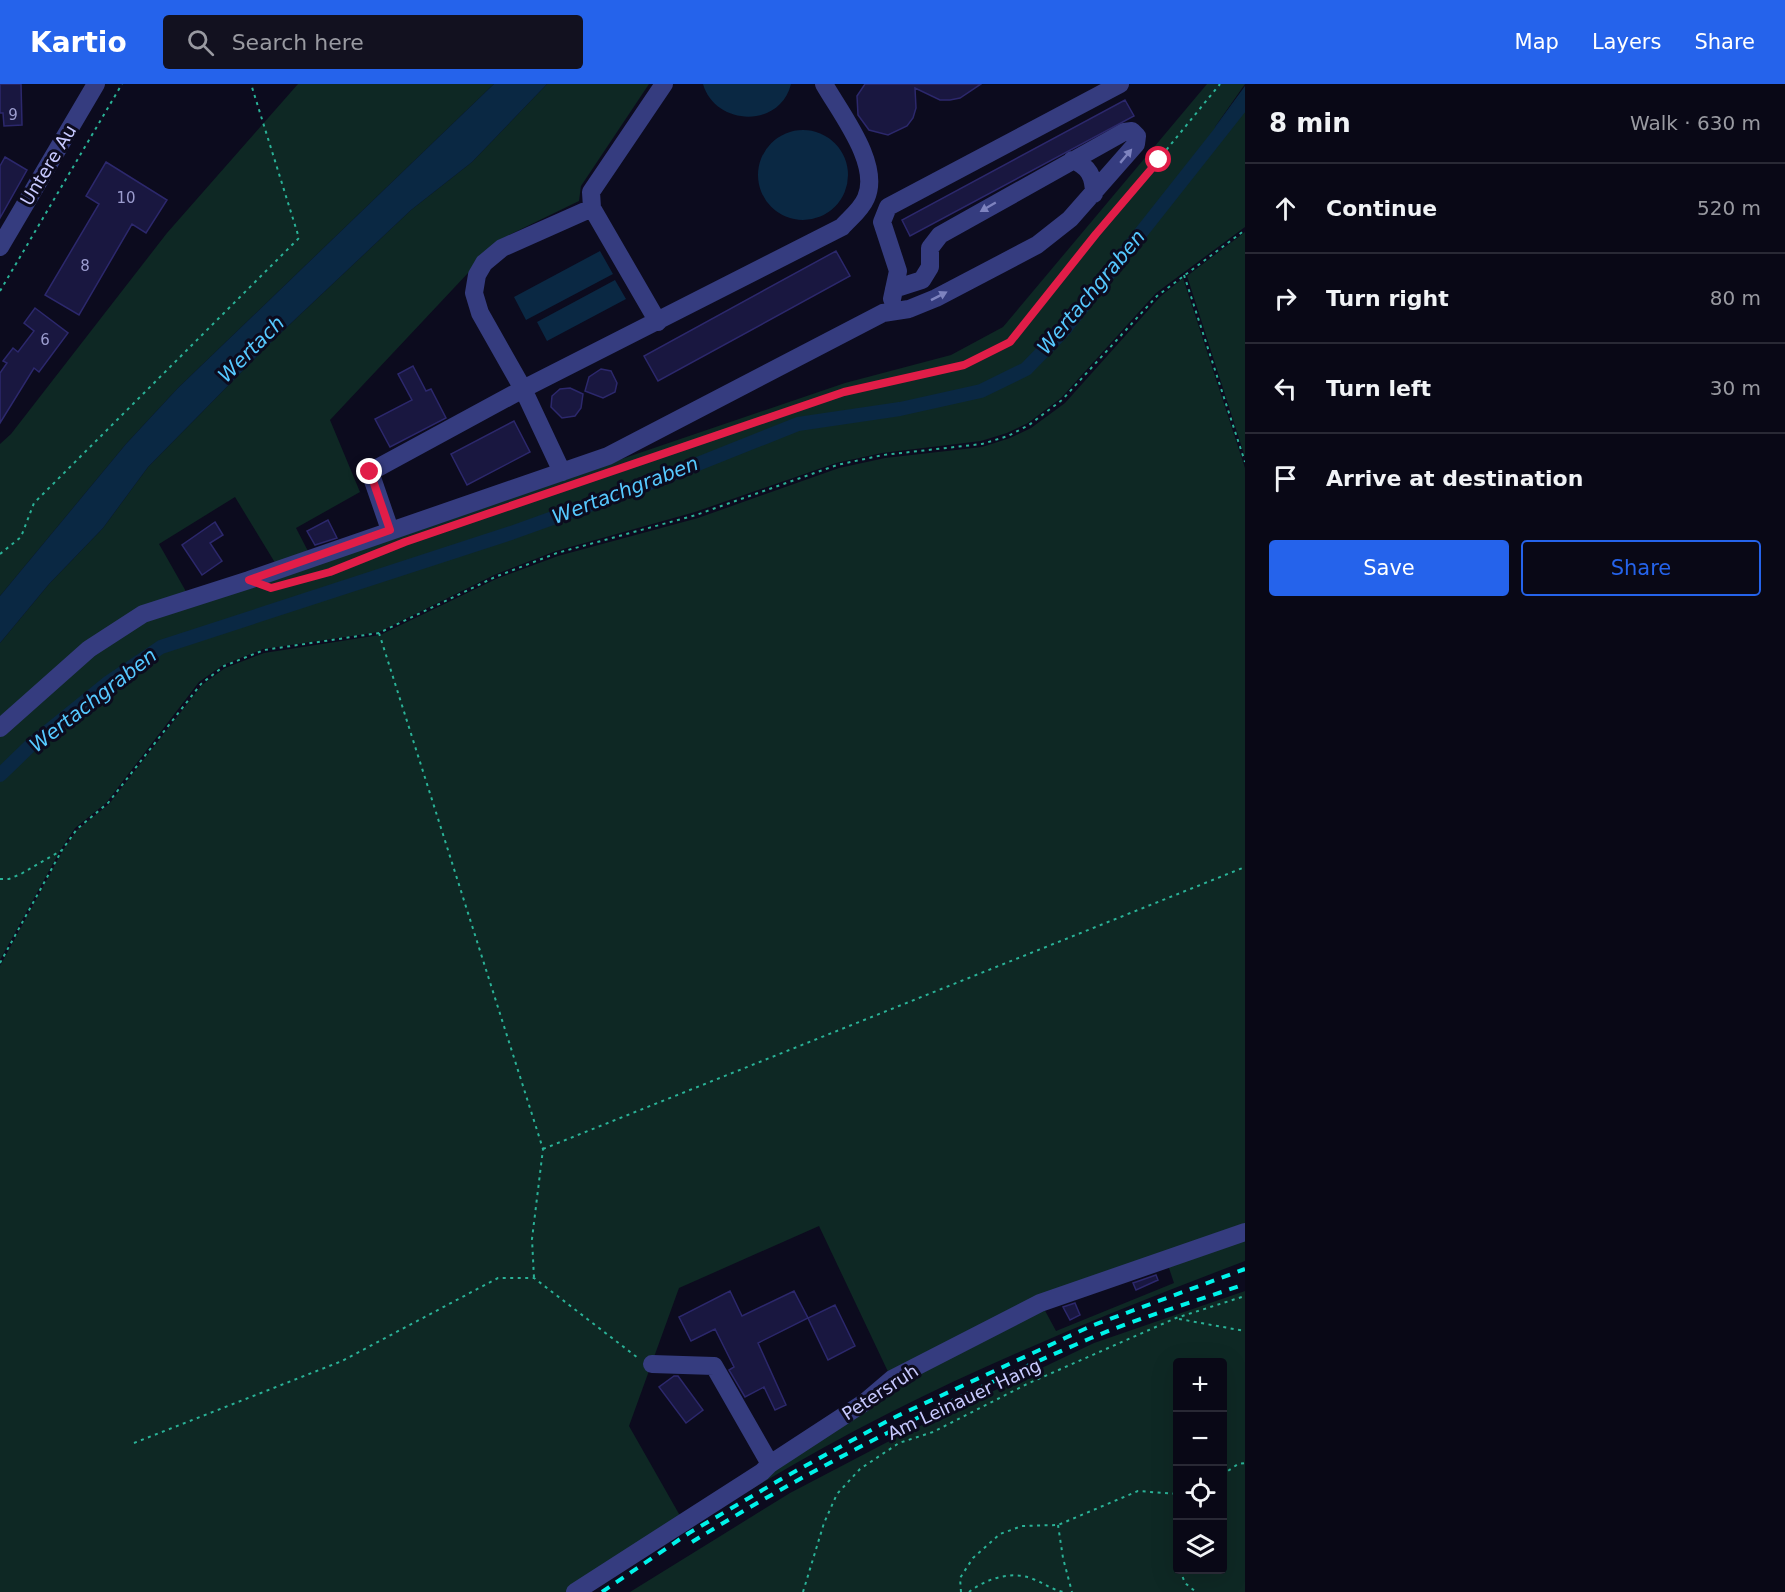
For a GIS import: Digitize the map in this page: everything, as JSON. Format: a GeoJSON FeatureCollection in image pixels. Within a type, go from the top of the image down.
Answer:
{"type":"FeatureCollection","features":[{"type":"Feature","properties":{"kind":"street","name":"Untere Au"},"geometry":{"type":"LineString","coordinates":[[0,247],[96,84]]}},
{"type":"Feature","properties":{"kind":"street"},"geometry":{"type":"LineString","coordinates":[[658,322],[592,208],[591,192],[664,84]]}},
{"type":"Feature","properties":{"kind":"street"},"geometry":{"type":"LineString","coordinates":[[390,530],[370,472],[523,389],[842,227],[866,199],[870,184],[868,164],[824,84]]}},
{"type":"Feature","properties":{"kind":"street"},"geometry":{"type":"LineString","coordinates":[[883,313],[892,300],[898,271],[882,222],[888,207],[1120,84]]}},
{"type":"Feature","properties":{"kind":"street"},"geometry":{"type":"LineString","coordinates":[[0,728],[90,649],[142,614],[249,580],[562,472],[643,439],[883,313],[909,309],[936,298],[1037,245],[1070,219],[1136,144],[1137,136],[1132,131],[1124,132],[1072,159],[940,235],[930,248],[930,267],[922,280],[894,289]]}},
{"type":"Feature","properties":{"kind":"street"},"geometry":{"type":"LineString","coordinates":[[1072,159],[1090,171],[1094,181],[1094,194]]}},
{"type":"Feature","properties":{"kind":"street"},"geometry":{"type":"LineString","coordinates":[[562,472],[523,389],[480,313],[474,293],[477,275],[484,263],[502,248],[592,208]]}},
{"type":"Feature","properties":{"kind":"street","name":"Petersruh"},"geometry":{"type":"LineString","coordinates":[[575,1592],[727,1495],[865,1402],[892,1380],[1031,1307],[1095,1282],[1245,1232]]}},
{"type":"Feature","properties":{"kind":"street"},"geometry":{"type":"LineString","coordinates":[[652,1364],[714,1366],[770,1464]]}},
{"type":"Feature","properties":{"kind":"path"},"geometry":{"type":"LineString","coordinates":[[0,291],[122,84]]}},
{"type":"Feature","properties":{"kind":"path"},"geometry":{"type":"LineString","coordinates":[[0,554],[21,537],[34,502],[299,238],[251,84]]}},
{"type":"Feature","properties":{"kind":"path"},"geometry":{"type":"LineString","coordinates":[[618,468],[844,392],[964,365],[1010,342],[1220,84]]}},
{"type":"Feature","properties":{"kind":"path"},"geometry":{"type":"LineString","coordinates":[[0,963],[62,850],[76,829],[108,803],[201,684],[224,666],[264,651],[379,633],[495,577],[557,553],[696,515],[837,465],[883,455],[982,444],[1008,436],[1029,425],[1062,400],[1157,296],[1245,230]]}},
{"type":"Feature","properties":{"kind":"path"},"geometry":{"type":"LineString","coordinates":[[1184,275],[1245,462]]}},
{"type":"Feature","properties":{"kind":"path"},"geometry":{"type":"LineString","coordinates":[[291,583],[330,572],[373,555]]}},
{"type":"Feature","properties":{"kind":"path"},"geometry":{"type":"LineString","coordinates":[[379,633],[543,1149],[532,1239],[534,1278]]}},
{"type":"Feature","properties":{"kind":"path"},"geometry":{"type":"LineString","coordinates":[[0,879],[9,879],[62,850]]}},
{"type":"Feature","properties":{"kind":"path"},"geometry":{"type":"LineString","coordinates":[[543,1149],[1245,867]]}},
{"type":"Feature","properties":{"kind":"path"},"geometry":{"type":"LineString","coordinates":[[134,1443],[342,1361],[498,1278],[534,1278],[635,1356],[652,1364]]}},
{"type":"Feature","properties":{"kind":"path","name":"Am Leinauer Hang"},"geometry":{"type":"LineString","coordinates":[[803,1592],[824,1523],[837,1494],[860,1469],[899,1443],[933,1432],[1027,1384],[1176,1318],[1245,1296]]}},
{"type":"Feature","properties":{"kind":"path"},"geometry":{"type":"LineString","coordinates":[[1176,1318],[1245,1331]]}},
{"type":"Feature","properties":{"kind":"path"},"geometry":{"type":"LineString","coordinates":[[1227,1472],[1238,1464],[1245,1463]]}},
{"type":"Feature","properties":{"kind":"path"},"geometry":{"type":"LineString","coordinates":[[961,1592],[960,1578],[973,1558],[1000,1534],[1022,1526],[1058,1524],[1138,1491],[1173,1494]]}},
{"type":"Feature","properties":{"kind":"path"},"geometry":{"type":"LineString","coordinates":[[1058,1524],[1063,1558],[1072,1592]]}},
{"type":"Feature","properties":{"kind":"path"},"geometry":{"type":"LineString","coordinates":[[1182,1574],[1185,1583],[1196,1592]]}},
{"type":"Feature","properties":{"kind":"path"},"geometry":{"type":"LineString","coordinates":[[969,1592],[983,1581],[1007,1575],[1031,1578],[1053,1590],[1064,1592]]}},
{"type":"Feature","properties":{"kind":"green space"},"geometry":{"type":"Polygon","coordinates":[[[298,84],[494,84],[178,388],[126,444],[0,596],[0,444],[11,434],[167,233],[298,84]]]}},
{"type":"Feature","properties":{"kind":"green space"},"geometry":{"type":"Polygon","coordinates":[[[547,84],[649,84],[581,186],[579,201],[499,240],[330,420],[360,492],[296,528],[310,555],[277,566],[235,497],[159,544],[188,595],[164,600],[0,723],[0,643],[49,584],[103,528],[148,467],[270,343],[411,210],[472,162],[547,84]]]}},
{"type":"Feature","properties":{"kind":"green space"},"geometry":{"type":"Polygon","coordinates":[[[1207,84],[1245,84],[1215,127],[1223,132],[1245,110],[1245,227],[1156,293],[1061,398],[1028,423],[1007,433],[981,441],[882,453],[836,463],[695,512],[556,551],[494,575],[379,632],[263,649],[223,665],[199,682],[106,803],[75,828],[0,960],[0,733],[126,628],[845,383],[951,355],[1003,327],[1207,84]]]}},
{"type":"Feature","properties":{"kind":"green space"},"geometry":{"type":"Polygon","coordinates":[[[1245,232],[1245,457],[1187,276],[1245,232]]]}},
{"type":"Feature","properties":{"kind":"green space"},"geometry":{"type":"Polygon","coordinates":[[[1183,278],[1245,468],[1245,1229],[1094,1280],[891,1378],[819,1226],[679,1288],[629,1426],[683,1521],[570,1592],[0,1592],[0,966],[63,850],[77,830],[109,804],[202,685],[225,668],[264,653],[380,635],[496,579],[558,556],[698,518],[839,468],[885,458],[982,447],[1010,438],[1031,428],[1065,403],[1160,297],[1183,278]]]}},
{"type":"Feature","properties":{"kind":"green space"},"geometry":{"type":"Polygon","coordinates":[[[1245,1234],[1245,1261],[1065,1332],[932,1392],[812,1454],[687,1528],[866,1403],[1042,1305],[1056,1331],[1174,1283],[1167,1262],[1245,1234]]]}},
{"type":"Feature","properties":{"kind":"green space"},"geometry":{"type":"Polygon","coordinates":[[[1245,1291],[1245,1592],[630,1592],[790,1493],[897,1437],[1094,1343],[1245,1291]]]}},
{"type":"Feature","properties":{"kind":"water","name":"Wertach"},"geometry":{"type":"Polygon","coordinates":[[[494,84],[547,84],[472,162],[411,210],[270,343],[148,467],[103,528],[49,584],[0,643],[0,596],[126,444],[178,388],[494,84]]]}},
{"type":"Feature","properties":{"kind":"water"},"geometry":{"type":"Polygon","coordinates":[[[703,84],[791,84],[785,99],[774,109],[761,115],[747,117],[720,108],[710,98],[703,84]]]}},
{"type":"Feature","properties":{"kind":"water"},"geometry":{"type":"Polygon","coordinates":[[[1245,86],[1245,110],[1222,132],[1215,127],[1245,86]]]}},
{"type":"Feature","properties":{"kind":"water"},"geometry":{"type":"Polygon","coordinates":[[[803,130],[820,134],[835,143],[844,158],[848,175],[844,192],[835,207],[820,216],[803,220],[786,216],[771,207],[762,192],[758,175],[762,158],[771,143],[786,134],[803,130]]]}},
{"type":"Feature","properties":{"kind":"water"},"geometry":{"type":"Polygon","coordinates":[[[600,251],[613,274],[526,320],[514,297],[600,251]]]}},
{"type":"Feature","properties":{"kind":"water"},"geometry":{"type":"Polygon","coordinates":[[[615,280],[626,299],[547,341],[537,322],[615,280]]]}},
{"type":"Feature","properties":{"kind":"building"},"geometry":{"type":"Polygon","coordinates":[[[0,84],[21,84],[22,125],[4,126],[3,113],[0,113],[0,84]]]}},
{"type":"Feature","properties":{"kind":"building"},"geometry":{"type":"Polygon","coordinates":[[[865,84],[981,84],[960,98],[950,100],[940,100],[915,88],[916,108],[913,118],[907,126],[888,135],[869,130],[858,115],[857,96],[865,84]]]}},
{"type":"Feature","properties":{"kind":"building"},"geometry":{"type":"Polygon","coordinates":[[[1125,100],[1134,116],[910,236],[902,220],[1125,100]]]}},
{"type":"Feature","properties":{"kind":"building"},"geometry":{"type":"Polygon","coordinates":[[[5,157],[27,170],[0,218],[0,166],[5,157]]]}},
{"type":"Feature","properties":{"kind":"building"},"geometry":{"type":"Polygon","coordinates":[[[106,162],[167,200],[146,233],[132,224],[79,315],[45,295],[99,204],[86,196],[106,162]]]}},
{"type":"Feature","properties":{"kind":"building"},"geometry":{"type":"Polygon","coordinates":[[[836,251],[850,276],[658,381],[644,356],[836,251]]]}},
{"type":"Feature","properties":{"kind":"building"},"geometry":{"type":"Polygon","coordinates":[[[35,308],[68,333],[39,372],[34,368],[0,423],[0,373],[7,363],[3,361],[13,348],[18,352],[34,331],[24,323],[35,308]]]}},
{"type":"Feature","properties":{"kind":"building"},"geometry":{"type":"Polygon","coordinates":[[[413,366],[426,391],[431,389],[446,418],[390,447],[375,419],[412,400],[398,374],[413,366]]]}},
{"type":"Feature","properties":{"kind":"building"},"geometry":{"type":"Polygon","coordinates":[[[601,369],[611,371],[617,383],[615,392],[603,398],[585,391],[589,377],[601,369]]]}},
{"type":"Feature","properties":{"kind":"building"},"geometry":{"type":"Polygon","coordinates":[[[570,388],[583,394],[581,408],[575,416],[562,418],[551,407],[552,396],[560,389],[570,388]]]}},
{"type":"Feature","properties":{"kind":"building"},"geometry":{"type":"Polygon","coordinates":[[[514,421],[530,452],[467,485],[451,454],[514,421]]]}},
{"type":"Feature","properties":{"kind":"building"},"geometry":{"type":"Polygon","coordinates":[[[328,520],[337,538],[315,545],[307,531],[328,520]]]}},
{"type":"Feature","properties":{"kind":"building"},"geometry":{"type":"Polygon","coordinates":[[[215,522],[223,535],[210,543],[222,561],[202,575],[182,545],[215,522]]]}},
{"type":"Feature","properties":{"kind":"building"},"geometry":{"type":"Polygon","coordinates":[[[1156,1275],[1158,1280],[1136,1290],[1133,1283],[1156,1275]]]}},
{"type":"Feature","properties":{"kind":"building"},"geometry":{"type":"Polygon","coordinates":[[[730,1291],[742,1316],[794,1291],[808,1318],[758,1343],[786,1405],[775,1410],[764,1387],[745,1397],[729,1370],[734,1367],[715,1329],[691,1341],[679,1317],[730,1291]]]}},
{"type":"Feature","properties":{"kind":"building"},"geometry":{"type":"Polygon","coordinates":[[[1075,1303],[1080,1315],[1070,1320],[1063,1307],[1075,1303]]]}},
{"type":"Feature","properties":{"kind":"building"},"geometry":{"type":"Polygon","coordinates":[[[835,1305],[855,1346],[828,1360],[808,1318],[835,1305]]]}},
{"type":"Feature","properties":{"kind":"building"},"geometry":{"type":"Polygon","coordinates":[[[674,1376],[678,1376],[703,1410],[686,1423],[659,1387],[674,1376]]]}},
{"type":"Feature","properties":{"kind":"waterway","name":"Wertachgraben"},"geometry":{"type":"LineString","coordinates":[[0,775],[31,745],[109,682],[161,647],[511,533],[645,485],[798,424],[900,409],[981,391],[1026,369],[1065,329],[1245,101]]}},
{"type":"Feature","properties":{"kind":"railway"},"geometry":{"type":"LineString","coordinates":[[602,1592],[689,1533],[893,1418],[1091,1326],[1245,1269]]}},
{"type":"Feature","properties":{"kind":"railway"},"geometry":{"type":"LineString","coordinates":[[692,1542],[837,1459],[989,1384],[1110,1330],[1245,1284]]}},
{"type":"Feature","properties":{"kind":"route"},"geometry":{"type":"LineString","coordinates":[[370,472],[390,530],[249,580],[271,588],[330,572],[405,542],[844,392],[964,365],[1010,342],[1096,234],[1159,160]]}}]}
